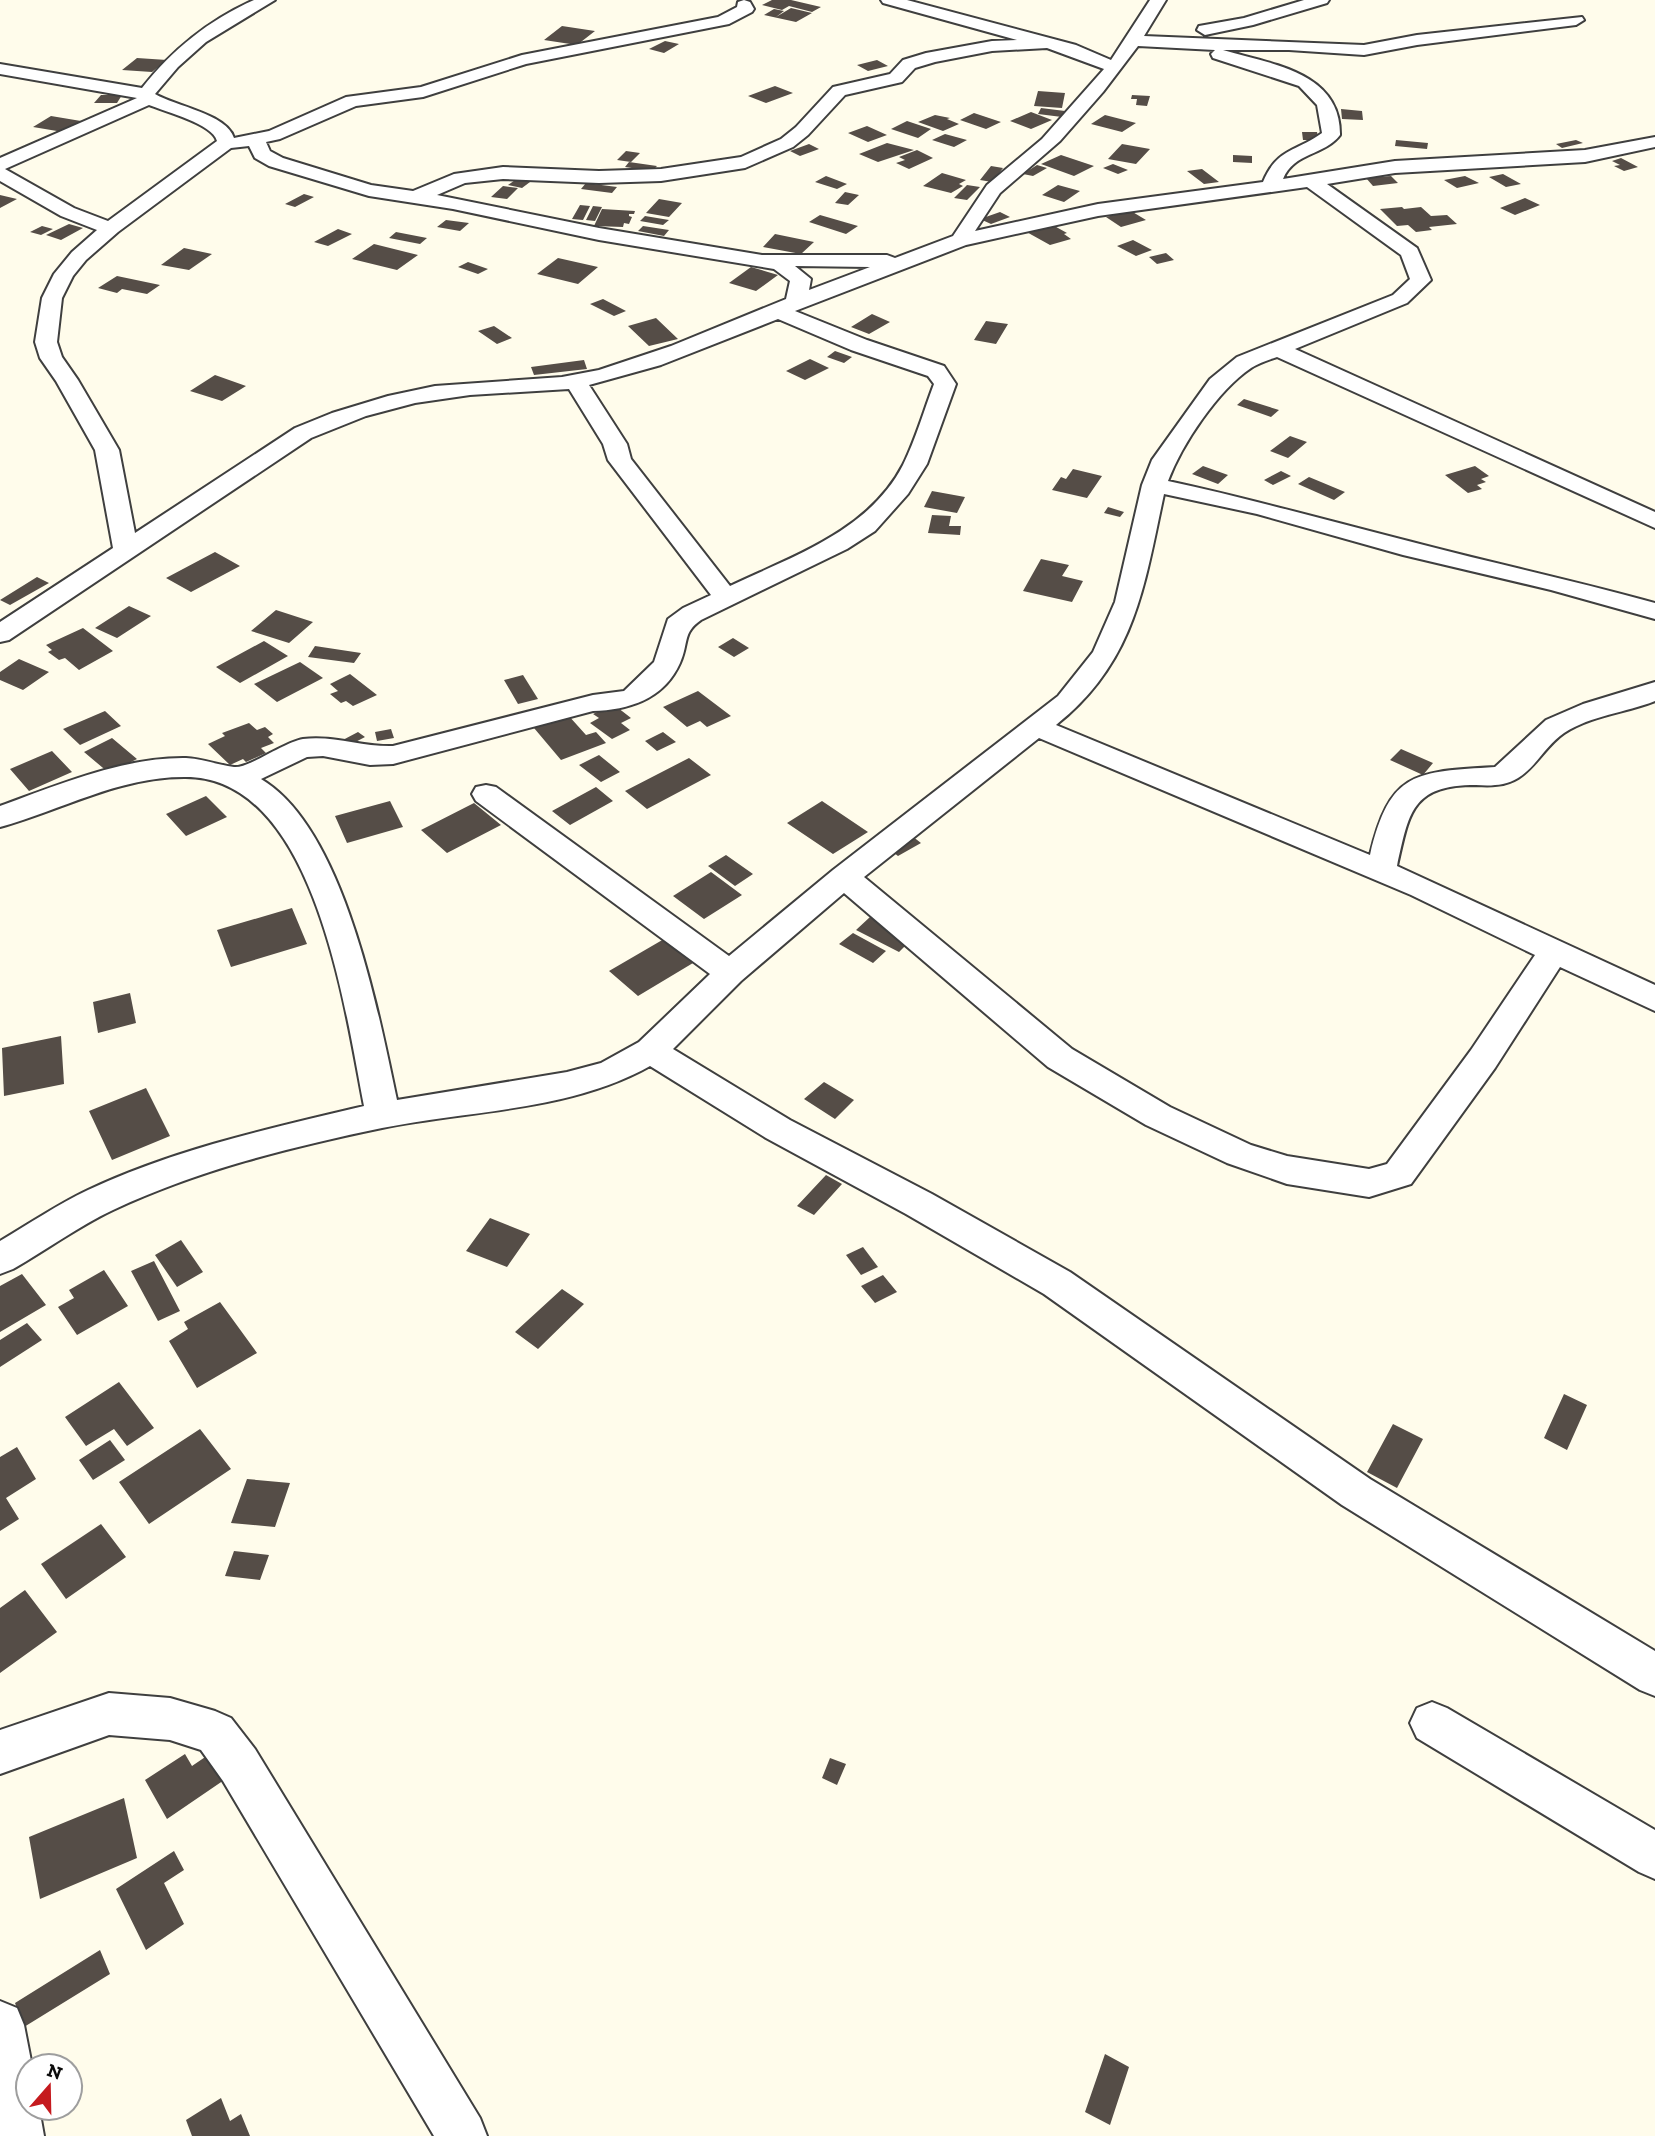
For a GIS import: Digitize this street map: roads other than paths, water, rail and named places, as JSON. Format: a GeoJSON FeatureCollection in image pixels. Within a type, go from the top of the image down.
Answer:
{"type":"FeatureCollection","features":[{"type":"Feature","properties":{"kind":"street"},"geometry":{"type":"LineString","coordinates":[[0,164],[148,96],[190,44],[230,17],[267,0]]}},
{"type":"Feature","properties":{"kind":"street"},"geometry":{"type":"LineString","coordinates":[[889,0],[1048,43],[1114,67]]}},
{"type":"Feature","properties":{"kind":"street"},"geometry":{"type":"LineString","coordinates":[[960,240],[979,207],[1006,176],[1054,137],[1114,67],[1144,41],[1158,0]]}},
{"type":"Feature","properties":{"kind":"street"},"geometry":{"type":"LineString","coordinates":[[1144,41],[1247,22],[1321,0]]}},
{"type":"Feature","properties":{"kind":"street"},"geometry":{"type":"LineString","coordinates":[[126,549],[107,450],[67,380],[51,358],[46,342],[52,298],[64,274],[111,228],[202,164],[226,143],[256,141],[301,125],[352,101],[423,92],[522,60],[662,32],[704,27],[733,18],[746,9],[742,2]]}},
{"type":"Feature","properties":{"kind":"street"},"geometry":{"type":"LineString","coordinates":[[1144,41],[1201,45],[1271,44],[1364,50],[1417,40],[1576,20]]}},
{"type":"Feature","properties":{"kind":"street"},"geometry":{"type":"LineString","coordinates":[[413,198],[461,178],[503,173],[598,177],[661,175],[745,162],[787,143],[802,131],[839,91],[896,78],[909,64],[932,57],[992,46],[1048,43]]}},
{"type":"Feature","properties":{"kind":"street"},"geometry":{"type":"LineString","coordinates":[[1201,45],[1239,62],[1281,72],[1305,82],[1323,98],[1329,111],[1331,135],[1323,142],[1304,148],[1281,162],[1271,187]]}},
{"type":"Feature","properties":{"kind":"street"},"geometry":{"type":"LineString","coordinates":[[0,69],[148,96],[212,124],[224,133],[226,143]]}},
{"type":"Feature","properties":{"kind":"street"},"geometry":{"type":"LineString","coordinates":[[256,141],[262,154],[276,162],[369,190],[780,264],[801,279],[787,307]]}},
{"type":"Feature","properties":{"kind":"street"},"geometry":{"type":"LineString","coordinates":[[0,634],[279,448],[338,418],[380,404],[454,390],[575,381],[617,372],[960,240],[1098,209],[1437,162],[1585,156],[1655,142]]}},
{"type":"Feature","properties":{"kind":"street"},"geometry":{"type":"LineString","coordinates":[[0,174],[50,204],[99,226],[111,228]]}},
{"type":"Feature","properties":{"kind":"street"},"geometry":{"type":"LineString","coordinates":[[0,1259],[98,1201],[146,1180],[266,1142],[383,1115],[568,1085],[611,1073],[651,1051],[730,973],[844,877],[1069,702],[1107,654],[1128,602],[1154,485],[1164,460],[1217,384],[1245,362],[1400,299],[1421,280],[1410,251],[1310,180]]}},
{"type":"Feature","properties":{"kind":"street"},"geometry":{"type":"LineString","coordinates":[[758,259],[900,261]]}},
{"type":"Feature","properties":{"kind":"street"},"geometry":{"type":"LineString","coordinates":[[236,779],[302,748],[323,747],[370,756],[393,755],[593,703],[617,702],[634,697],[667,663],[677,625],[692,614],[838,544],[866,526],[900,489],[915,464],[945,384],[936,371],[859,345],[787,307]]}},
{"type":"Feature","properties":{"kind":"street"},"geometry":{"type":"LineString","coordinates":[[1278,349],[1655,521]]}},
{"type":"Feature","properties":{"kind":"street"},"geometry":{"type":"LineString","coordinates":[[575,381],[615,444],[620,460],[727,598]]}},
{"type":"Feature","properties":{"kind":"street"},"geometry":{"type":"LineString","coordinates":[[1154,485],[1261,508],[1412,550],[1557,584],[1655,611]]}},
{"type":"Feature","properties":{"kind":"street"},"geometry":{"type":"LineString","coordinates":[[1381,872],[1399,805],[1411,790],[1426,782],[1461,776],[1503,775],[1516,766],[1529,748],[1554,727],[1606,705],[1644,696],[1655,690]]}},
{"type":"Feature","properties":{"kind":"street"},"geometry":{"type":"LineString","coordinates":[[1036,727],[1422,888],[1655,999]]}},
{"type":"Feature","properties":{"kind":"street"},"geometry":{"type":"LineString","coordinates":[[0,817],[132,773],[180,769],[211,770],[236,779],[267,796],[294,830],[318,877],[341,935],[358,998],[383,1115]]}},
{"type":"Feature","properties":{"kind":"street"},"geometry":{"type":"LineString","coordinates":[[485,794],[730,973]]}},
{"type":"Feature","properties":{"kind":"street"},"geometry":{"type":"LineString","coordinates":[[844,877],[1060,1058],[1158,1116],[1239,1154],[1287,1170],[1369,1183],[1399,1174],[1483,1059],[1553,952]]}},
{"type":"Feature","properties":{"kind":"street"},"geometry":{"type":"LineString","coordinates":[[651,1051],[778,1129],[919,1204],[1057,1283],[1356,1492],[1655,1675]]}},
{"type":"Feature","properties":{"kind":"street"},"geometry":{"type":"LineString","coordinates":[[0,1752],[108,1714],[170,1719],[215,1734],[239,1765],[462,2136]]}},
{"type":"Feature","properties":{"kind":"street"},"geometry":{"type":"LineString","coordinates":[[1432,1723],[1655,1856]]}},
{"type":"Feature","properties":{"kind":"street"},"geometry":{"type":"LineString","coordinates":[[0,2025],[19,2136]]}}]}
